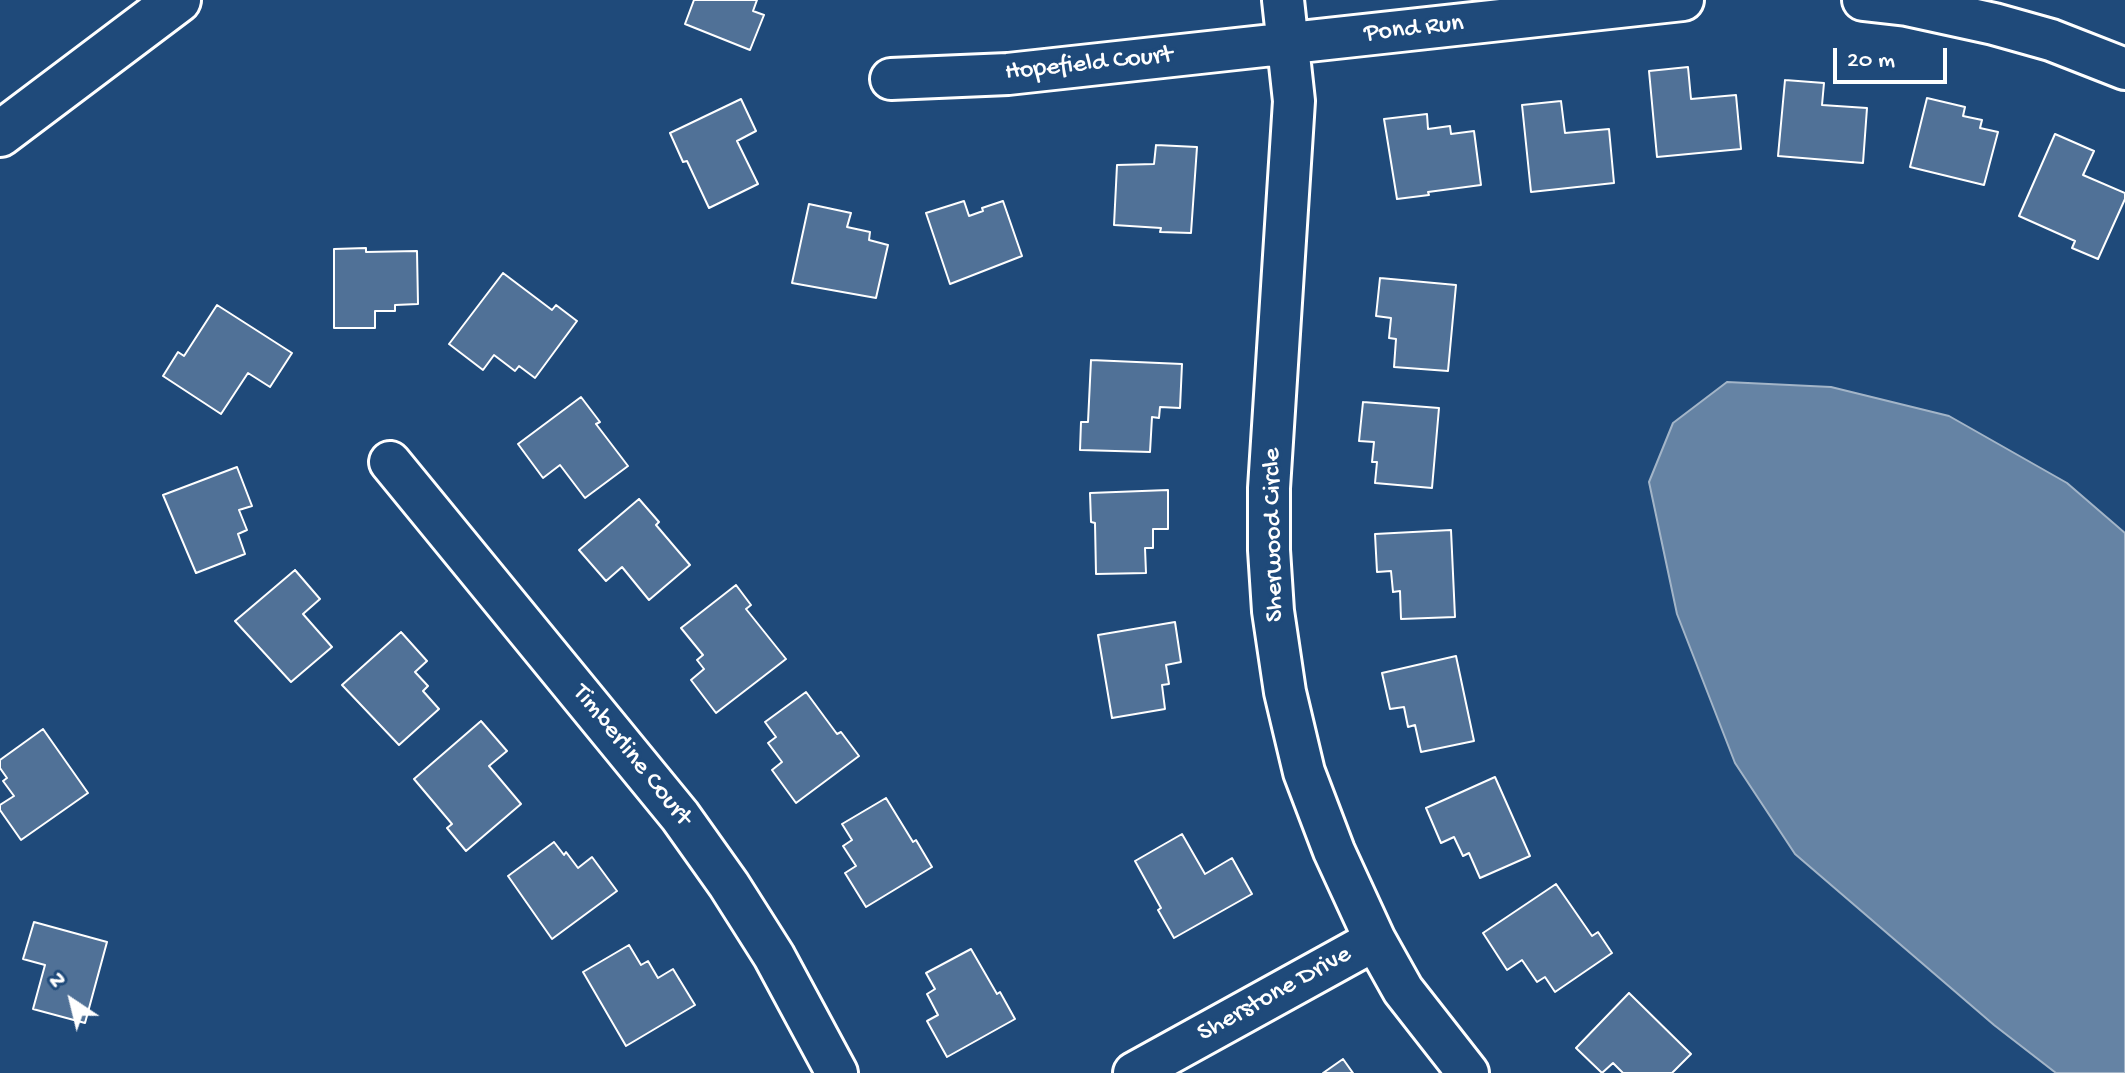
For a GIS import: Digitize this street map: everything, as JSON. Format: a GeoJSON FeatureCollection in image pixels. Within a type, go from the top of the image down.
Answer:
{"type":"FeatureCollection","features":[{"type":"Feature","properties":{"kind":"main road"},"geometry":{"type":"LineString","coordinates":[[0,134],[178,0]]}},
{"type":"Feature","properties":{"kind":"street","name":"Sherwood Circle"},"geometry":{"type":"LineString","coordinates":[[1283,0],[1294,101],[1269,488],[1273,611],[1285,692],[1304,772],[1334,851],[1375,940],[1403,990],[1468,1073]]}},
{"type":"Feature","properties":{"kind":"street","name":"Pond Run"},"geometry":{"type":"LineString","coordinates":[[1287,44],[1683,0]]}},
{"type":"Feature","properties":{"kind":"street"},"geometry":{"type":"LineString","coordinates":[[1863,0],[1908,2],[1994,24],[2051,40],[2125,69]]}},
{"type":"Feature","properties":{"kind":"street","name":"Hopefield Court"},"geometry":{"type":"LineString","coordinates":[[891,79],[1008,74],[1287,44]]}},
{"type":"Feature","properties":{"kind":"street","name":"Timberline Court"},"geometry":{"type":"LineString","coordinates":[[390,462],[680,816],[774,956],[837,1073]]}},
{"type":"Feature","properties":{"kind":"street","name":"Sherstone Drive"},"geometry":{"type":"LineString","coordinates":[[1134,1073],[1375,940]]}},
{"type":"Feature","properties":{"kind":"water"},"geometry":{"type":"Polygon","coordinates":[[[1727,382],[1831,387],[1949,416],[2067,483],[2125,533],[2125,1073],[2056,1073],[1994,1025],[1795,854],[1735,763],[1677,614],[1649,482],[1673,423],[1727,382]]]}},
{"type":"Feature","properties":{"kind":"building"},"geometry":{"type":"Polygon","coordinates":[[[694,0],[757,0],[753,11],[764,15],[750,50],[685,24],[694,0]]]}},
{"type":"Feature","properties":{"kind":"building"},"geometry":{"type":"Polygon","coordinates":[[[1688,67],[1691,99],[1736,95],[1741,149],[1657,157],[1649,71],[1688,67]]]}},
{"type":"Feature","properties":{"kind":"building"},"geometry":{"type":"Polygon","coordinates":[[[1785,80],[1824,83],[1822,105],[1867,108],[1863,163],[1778,156],[1785,80]]]}},
{"type":"Feature","properties":{"kind":"building"},"geometry":{"type":"Polygon","coordinates":[[[1927,98],[1965,107],[1963,116],[1982,120],[1980,128],[1998,132],[1984,185],[1910,167],[1927,98]]]}},
{"type":"Feature","properties":{"kind":"building"},"geometry":{"type":"Polygon","coordinates":[[[741,99],[756,131],[737,141],[758,184],[709,208],[670,133],[741,99]]]}},
{"type":"Feature","properties":{"kind":"building"},"geometry":{"type":"Polygon","coordinates":[[[1561,101],[1565,133],[1609,129],[1614,183],[1531,192],[1522,105],[1561,101]]]}},
{"type":"Feature","properties":{"kind":"building"},"geometry":{"type":"Polygon","coordinates":[[[1427,114],[1428,129],[1450,126],[1451,134],[1474,131],[1481,185],[1397,199],[1384,119],[1427,114]]]}},
{"type":"Feature","properties":{"kind":"building"},"geometry":{"type":"Polygon","coordinates":[[[2055,134],[2094,151],[2083,175],[2125,193],[2098,259],[2072,248],[2075,241],[2019,216],[2055,134]]]}},
{"type":"Feature","properties":{"kind":"building"},"geometry":{"type":"Polygon","coordinates":[[[1156,145],[1197,147],[1191,233],[1114,225],[1117,165],[1154,164],[1156,145]]]}},
{"type":"Feature","properties":{"kind":"building"},"geometry":{"type":"Polygon","coordinates":[[[964,201],[969,216],[1003,201],[1022,256],[950,284],[926,213],[964,201]]]}},
{"type":"Feature","properties":{"kind":"building"},"geometry":{"type":"Polygon","coordinates":[[[809,204],[851,213],[847,227],[870,232],[869,240],[888,245],[876,298],[792,283],[809,204]]]}},
{"type":"Feature","properties":{"kind":"building"},"geometry":{"type":"Polygon","coordinates":[[[366,248],[366,252],[417,251],[418,304],[395,305],[395,311],[375,311],[375,328],[334,328],[334,249],[366,248]]]}},
{"type":"Feature","properties":{"kind":"building"},"geometry":{"type":"Polygon","coordinates":[[[503,273],[552,310],[556,305],[577,321],[535,378],[519,366],[515,371],[494,355],[483,370],[449,344],[503,273]]]}},
{"type":"Feature","properties":{"kind":"building"},"geometry":{"type":"Polygon","coordinates":[[[1380,278],[1456,285],[1448,371],[1394,367],[1396,339],[1389,338],[1391,318],[1376,316],[1380,278]]]}},
{"type":"Feature","properties":{"kind":"building"},"geometry":{"type":"Polygon","coordinates":[[[217,305],[292,353],[270,387],[248,373],[221,414],[163,376],[178,352],[184,356],[217,305]]]}},
{"type":"Feature","properties":{"kind":"building"},"geometry":{"type":"Polygon","coordinates":[[[1091,360],[1182,364],[1180,408],[1160,407],[1159,418],[1152,417],[1150,452],[1080,450],[1081,422],[1088,422],[1091,360]]]}},
{"type":"Feature","properties":{"kind":"building"},"geometry":{"type":"Polygon","coordinates":[[[581,397],[600,422],[596,424],[628,466],[585,498],[560,465],[543,478],[518,444],[581,397]]]}},
{"type":"Feature","properties":{"kind":"building"},"geometry":{"type":"Polygon","coordinates":[[[1363,402],[1439,408],[1432,488],[1375,483],[1377,462],[1372,462],[1374,442],[1359,441],[1363,402]]]}},
{"type":"Feature","properties":{"kind":"building"},"geometry":{"type":"Polygon","coordinates":[[[237,467],[252,506],[239,510],[247,530],[238,534],[245,554],[196,573],[163,495],[237,467]]]}},
{"type":"Feature","properties":{"kind":"building"},"geometry":{"type":"Polygon","coordinates":[[[1168,490],[1168,529],[1153,529],[1153,548],[1145,548],[1146,573],[1096,574],[1095,523],[1091,522],[1090,493],[1168,490]]]}},
{"type":"Feature","properties":{"kind":"building"},"geometry":{"type":"Polygon","coordinates":[[[639,499],[659,522],[656,525],[690,565],[649,600],[622,567],[606,581],[579,550],[639,499]]]}},
{"type":"Feature","properties":{"kind":"building"},"geometry":{"type":"Polygon","coordinates":[[[1451,530],[1455,617],[1401,619],[1400,591],[1393,592],[1391,571],[1377,572],[1375,534],[1451,530]]]}},
{"type":"Feature","properties":{"kind":"building"},"geometry":{"type":"Polygon","coordinates":[[[295,570],[320,599],[303,614],[332,647],[291,682],[235,621],[295,570]]]}},
{"type":"Feature","properties":{"kind":"building"},"geometry":{"type":"Polygon","coordinates":[[[736,585],[751,605],[746,609],[786,659],[716,713],[691,680],[704,669],[697,660],[703,655],[681,628],[736,585]]]}},
{"type":"Feature","properties":{"kind":"building"},"geometry":{"type":"Polygon","coordinates":[[[1175,622],[1181,662],[1166,665],[1169,684],[1162,685],[1165,709],[1112,718],[1098,635],[1175,622]]]}},
{"type":"Feature","properties":{"kind":"building"},"geometry":{"type":"Polygon","coordinates":[[[401,632],[427,661],[415,672],[428,686],[423,691],[439,709],[399,745],[342,685],[401,632]]]}},
{"type":"Feature","properties":{"kind":"building"},"geometry":{"type":"Polygon","coordinates":[[[1456,656],[1474,741],[1421,752],[1415,725],[1408,727],[1404,707],[1390,709],[1382,673],[1456,656]]]}},
{"type":"Feature","properties":{"kind":"building"},"geometry":{"type":"Polygon","coordinates":[[[806,692],[837,734],[841,732],[859,756],[796,803],[772,770],[782,762],[768,743],[776,737],[765,722],[806,692]]]}},
{"type":"Feature","properties":{"kind":"building"},"geometry":{"type":"Polygon","coordinates":[[[481,721],[507,751],[489,766],[521,804],[466,851],[447,828],[452,824],[414,779],[481,721]]]}},
{"type":"Feature","properties":{"kind":"building"},"geometry":{"type":"Polygon","coordinates":[[[43,729],[88,793],[21,840],[0,810],[0,805],[14,796],[3,781],[7,778],[0,768],[0,760],[43,729]]]}},
{"type":"Feature","properties":{"kind":"building"},"geometry":{"type":"Polygon","coordinates":[[[1495,777],[1530,856],[1480,878],[1469,853],[1463,856],[1454,837],[1441,843],[1426,808],[1495,777]]]}},
{"type":"Feature","properties":{"kind":"building"},"geometry":{"type":"Polygon","coordinates":[[[886,798],[932,867],[866,907],[845,873],[856,866],[843,846],[852,840],[842,824],[886,798]]]}},
{"type":"Feature","properties":{"kind":"building"},"geometry":{"type":"Polygon","coordinates":[[[1182,834],[1205,874],[1232,858],[1252,894],[1174,938],[1135,861],[1182,834]]]}},
{"type":"Feature","properties":{"kind":"building"},"geometry":{"type":"Polygon","coordinates":[[[554,842],[578,868],[592,857],[617,891],[552,939],[508,876],[554,842]]]}},
{"type":"Feature","properties":{"kind":"building"},"geometry":{"type":"Polygon","coordinates":[[[1556,884],[1592,936],[1598,932],[1612,953],[1555,992],[1545,977],[1537,982],[1522,960],[1507,970],[1483,933],[1556,884]]]}},
{"type":"Feature","properties":{"kind":"building"},"geometry":{"type":"Polygon","coordinates":[[[34,922],[107,942],[85,1023],[33,1009],[45,965],[23,959],[34,922]]]}},
{"type":"Feature","properties":{"kind":"building"},"geometry":{"type":"Polygon","coordinates":[[[629,945],[641,965],[648,961],[658,978],[673,969],[695,1005],[626,1046],[583,972],[629,945]]]}},
{"type":"Feature","properties":{"kind":"building"},"geometry":{"type":"Polygon","coordinates":[[[971,949],[1015,1019],[947,1057],[927,1021],[938,1015],[927,994],[935,989],[926,973],[971,949]]]}},
{"type":"Feature","properties":{"kind":"building"},"geometry":{"type":"Polygon","coordinates":[[[1629,993],[1691,1054],[1672,1073],[1623,1073],[1613,1063],[1602,1073],[1576,1048],[1629,993]]]}},
{"type":"Feature","properties":{"kind":"building"},"geometry":{"type":"Polygon","coordinates":[[[1343,1059],[1353,1073],[1323,1073],[1343,1059]]]}}]}
